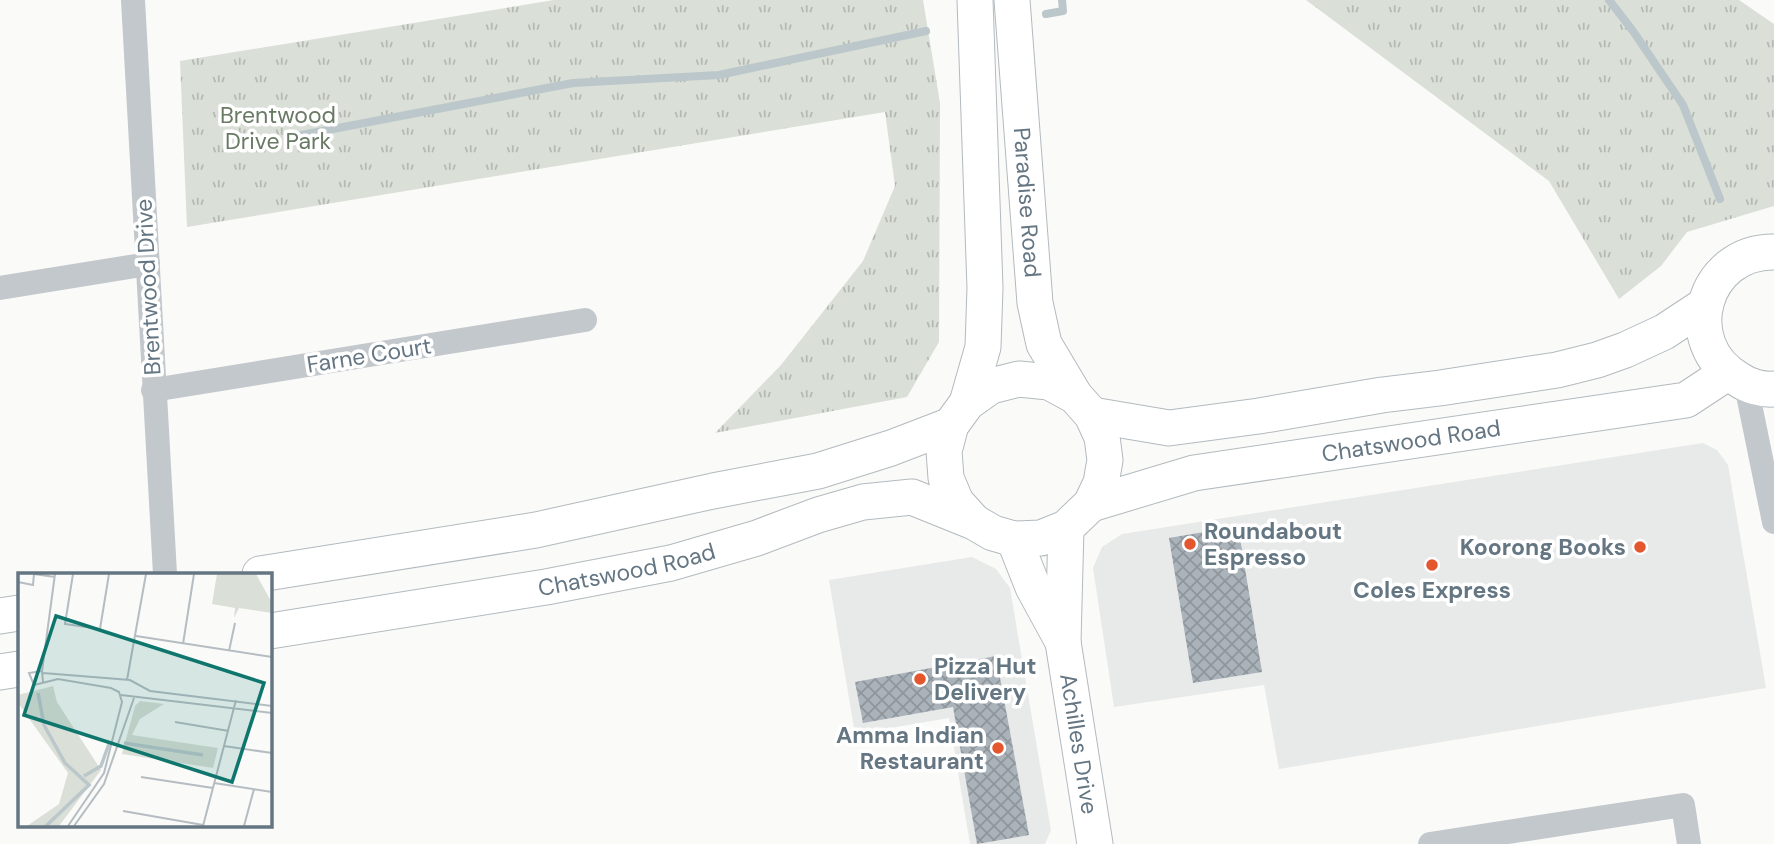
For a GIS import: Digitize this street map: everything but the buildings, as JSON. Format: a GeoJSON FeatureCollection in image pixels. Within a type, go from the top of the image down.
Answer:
{"type":"FeatureCollection","features":[{"type":"Feature","properties":{"kind":"main road","name":"Paradise Road"},"geometry":{"type":"LineString","coordinates":[[959,414],[983,347],[985,288],[975,0]]}},
{"type":"Feature","properties":{"kind":"main road","name":"Paradise Road"},"geometry":{"type":"LineString","coordinates":[[1013,0],[1035,303],[1044,344],[1083,406]]}},
{"type":"Feature","properties":{"kind":"main road"},"geometry":{"type":"LineString","coordinates":[[1749,382],[1714,359],[1706,342],[1703,323],[1705,305],[1715,283],[1732,265],[1755,254],[1774,252]]}},
{"type":"Feature","properties":{"kind":"main road","name":"Chatswood Road"},"geometry":{"type":"LineString","coordinates":[[271,573],[536,530],[818,471],[891,448],[959,414],[991,386],[1020,379],[1049,382],[1083,406],[1169,428],[1557,370],[1625,350],[1664,332],[1705,305]]}},
{"type":"Feature","properties":{"kind":"main road","name":"Chatswood Road"},"geometry":{"type":"LineString","coordinates":[[1091,504],[1194,473],[1686,400],[1749,382]]}},
{"type":"Feature","properties":{"kind":"main road","name":"Chatswood Road"},"geometry":{"type":"LineString","coordinates":[[271,631],[545,587],[670,563],[757,538],[818,515],[863,502],[912,497],[974,522],[993,533],[1014,539],[1041,538],[1066,528],[1091,504],[1101,483],[1105,460],[1102,437],[1083,406]]}},
{"type":"Feature","properties":{"kind":"main road","name":"Chatswood Road"},"geometry":{"type":"LineString","coordinates":[[959,414],[944,451],[946,478],[956,502],[974,522]]}},
{"type":"Feature","properties":{"kind":"main road","name":"Achilles Drive"},"geometry":{"type":"LineString","coordinates":[[1066,528],[1063,642],[1094,844]]}},
{"type":"Feature","properties":{"kind":"main road","name":"Achilles Drive"},"geometry":{"type":"LineString","coordinates":[[1014,539],[1033,587],[1063,642]]}},
{"type":"Feature","properties":{"kind":"main road"},"geometry":{"type":"LineString","coordinates":[[0,616],[18,613]]}},
{"type":"Feature","properties":{"kind":"main road"},"geometry":{"type":"LineString","coordinates":[[0,672],[18,669]]}},
{"type":"Feature","properties":{"kind":"street","name":"Brentwood Drive"},"geometry":{"type":"LineString","coordinates":[[133,0],[164,573]]}},
{"type":"Feature","properties":{"kind":"street"},"geometry":{"type":"LineString","coordinates":[[0,288],[148,264]]}},
{"type":"Feature","properties":{"kind":"street","name":"Farne Court"},"geometry":{"type":"LineString","coordinates":[[153,390],[585,320]]}},
{"type":"Feature","properties":{"kind":"street"},"geometry":{"type":"LineString","coordinates":[[1749,382],[1774,522]]}},
{"type":"Feature","properties":{"kind":"street"},"geometry":{"type":"LineString","coordinates":[[1430,844],[1683,805],[1689,844]]}},
{"type":"Feature","properties":{"kind":"shaded area"},"geometry":{"type":"Polygon","coordinates":[[[1703,443],[1717,450],[1728,465],[1766,688],[1279,769],[1264,685],[1114,707],[1093,568],[1102,547],[1122,534],[1703,443]]]}},
{"type":"Feature","properties":{"kind":"shaded area"},"geometry":{"type":"Polygon","coordinates":[[[972,557],[996,569],[1010,588],[1051,830],[1045,844],[970,844],[949,718],[855,734],[829,580],[972,557]]]}},
{"type":"Feature","properties":{"kind":"green space","name":"Brentwood Drive Park"},"geometry":{"type":"Polygon","coordinates":[[[554,0],[923,0],[940,103],[939,342],[907,397],[715,433],[781,365],[863,261],[895,186],[885,112],[187,227],[180,61],[554,0]]]}},
{"type":"Feature","properties":{"kind":"green space"},"geometry":{"type":"Polygon","coordinates":[[[1306,0],[1739,0],[1774,24],[1774,206],[1687,232],[1661,266],[1619,299],[1549,181],[1306,0]]]}},
{"type":"Feature","properties":{"kind":"waterway"},"geometry":{"type":"LineString","coordinates":[[1046,14],[1063,11],[1062,0]]}},
{"type":"Feature","properties":{"kind":"waterway"},"geometry":{"type":"LineString","coordinates":[[1609,0],[1683,105],[1720,199]]}},
{"type":"Feature","properties":{"kind":"waterway"},"geometry":{"type":"LineString","coordinates":[[291,137],[573,83],[719,75],[926,31]]}},
{"type":"Feature","properties":{"kind":"place","name":"Roundabout Espresso"},"geometry":{"type":"Point","coordinates":[1190,544]}},
{"type":"Feature","properties":{"kind":"place","name":"Koorong Books"},"geometry":{"type":"Point","coordinates":[1640,547]}},
{"type":"Feature","properties":{"kind":"place","name":"Coles Express"},"geometry":{"type":"Point","coordinates":[1432,565]}},
{"type":"Feature","properties":{"kind":"place","name":"Pizza Hut Delivery"},"geometry":{"type":"Point","coordinates":[920,679]}},
{"type":"Feature","properties":{"kind":"place","name":"Amma Indian Restaurant"},"geometry":{"type":"Point","coordinates":[998,748]}}]}
